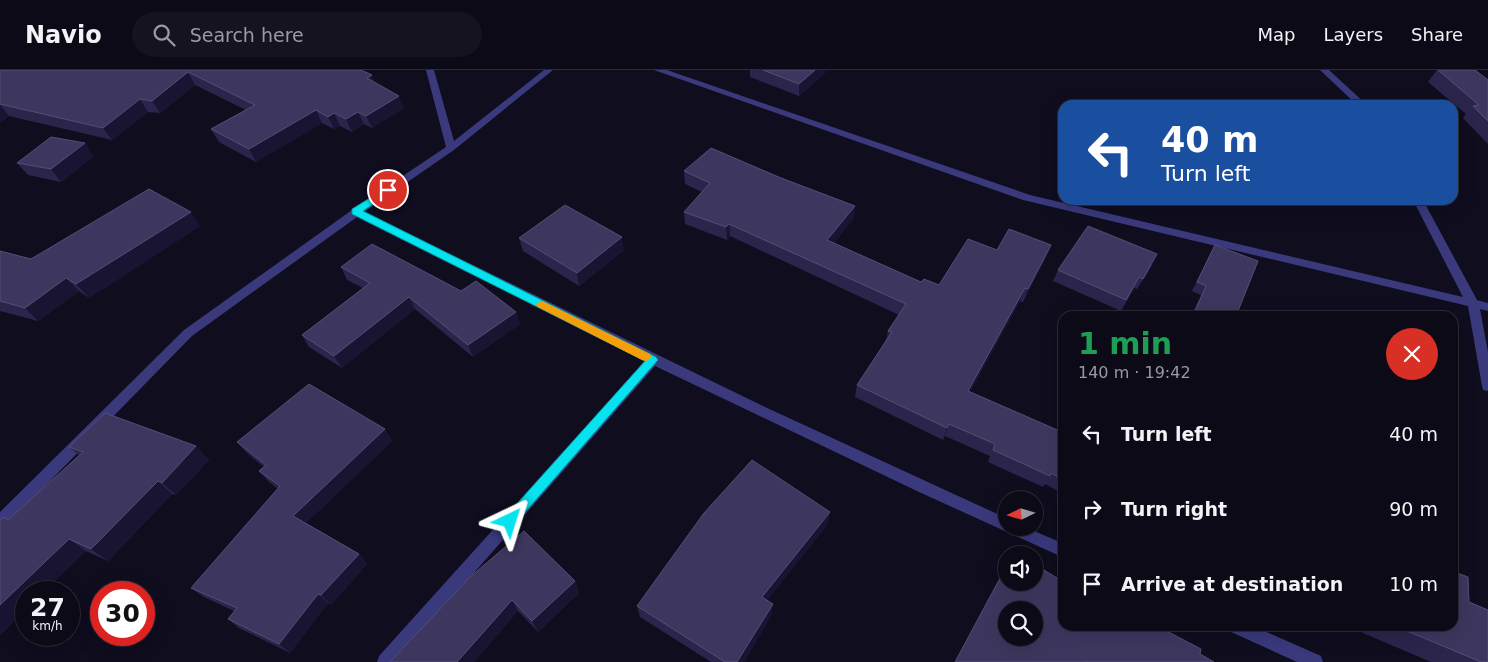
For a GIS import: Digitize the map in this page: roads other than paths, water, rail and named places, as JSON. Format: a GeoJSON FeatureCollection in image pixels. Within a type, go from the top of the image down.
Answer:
{"type":"FeatureCollection","features":[{"type":"Feature","properties":{"kind":"street"},"geometry":{"type":"LineString","coordinates":[[430,70],[451,148]]}},
{"type":"Feature","properties":{"kind":"street"},"geometry":{"type":"LineString","coordinates":[[0,522],[188,333],[356,212],[451,148],[549,70]]}},
{"type":"Feature","properties":{"kind":"street"},"geometry":{"type":"LineString","coordinates":[[658,70],[1027,198],[1488,307]]}},
{"type":"Feature","properties":{"kind":"street"},"geometry":{"type":"LineString","coordinates":[[1324,70],[1357,100]]}},
{"type":"Feature","properties":{"kind":"street"},"geometry":{"type":"LineString","coordinates":[[1421,205],[1473,304],[1488,386]]}},
{"type":"Feature","properties":{"kind":"street"},"geometry":{"type":"LineString","coordinates":[[356,212],[652,360],[905,480],[998,521]]}},
{"type":"Feature","properties":{"kind":"street"},"geometry":{"type":"LineString","coordinates":[[385,662],[652,360]]}},
{"type":"Feature","properties":{"kind":"street"},"geometry":{"type":"LineString","coordinates":[[1030,536],[1058,548]]}},
{"type":"Feature","properties":{"kind":"street"},"geometry":{"type":"LineString","coordinates":[[1245,631],[1315,662]]}}]}
